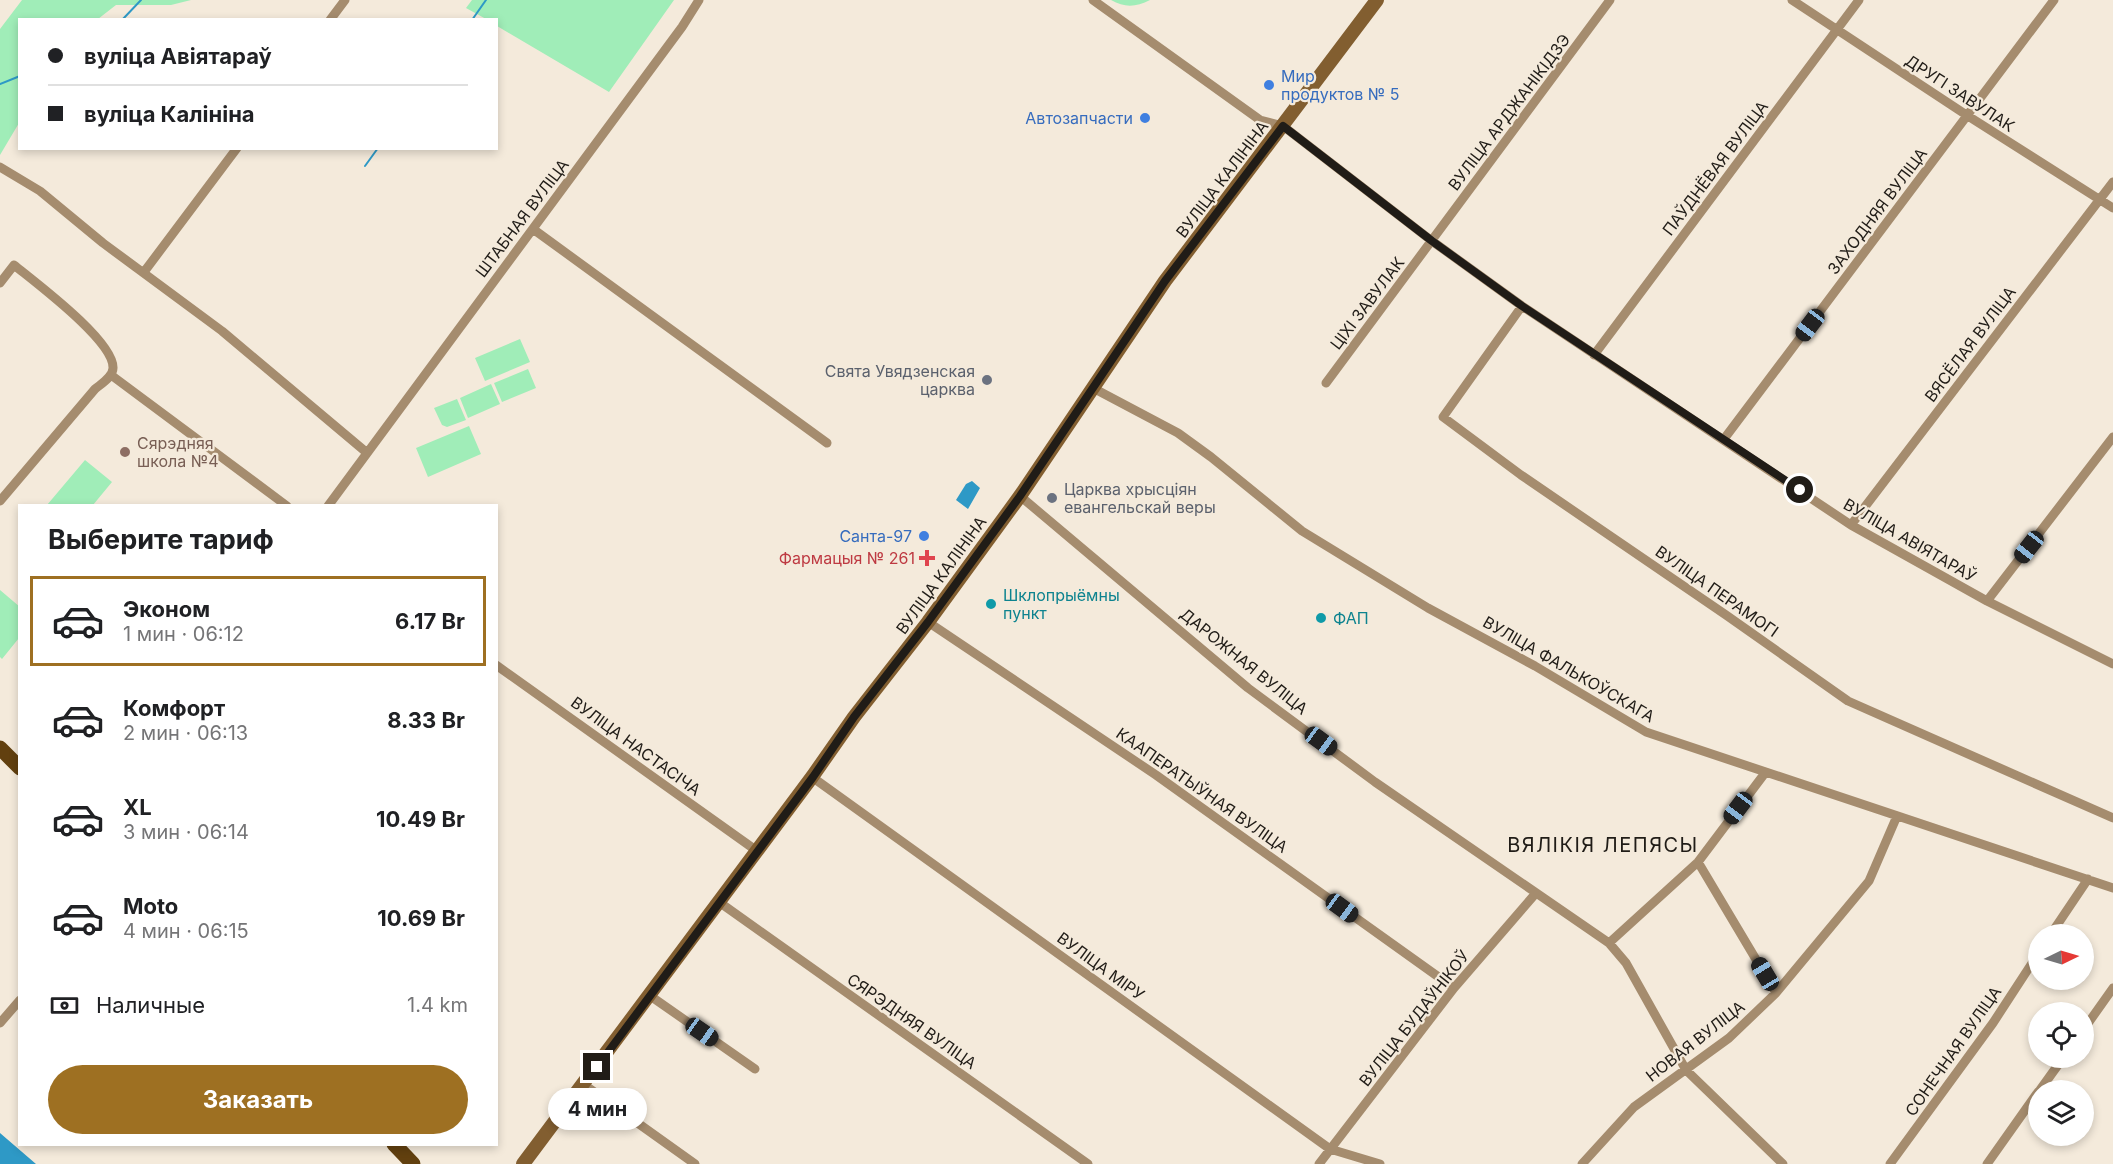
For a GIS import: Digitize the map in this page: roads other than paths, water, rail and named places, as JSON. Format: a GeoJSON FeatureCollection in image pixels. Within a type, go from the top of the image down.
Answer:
{"type":"FeatureCollection","features":[{"type":"Feature","properties":{"kind":"main road"},"geometry":{"type":"LineString","coordinates":[[0,748],[18,766]]}},
{"type":"Feature","properties":{"kind":"main road"},"geometry":{"type":"LineString","coordinates":[[396,1146],[413,1164]]}},
{"type":"Feature","properties":{"kind":"street"},"geometry":{"type":"LineString","coordinates":[[332,18],[345,0]]}},
{"type":"Feature","properties":{"kind":"street","name":"ШТАБНАЯ ВУЛІЦА"},"geometry":{"type":"LineString","coordinates":[[329,504],[682,27],[699,0]]}},
{"type":"Feature","properties":{"kind":"street","name":"ВУЛІЦА АВІЯТАРАЎ"},"geometry":{"type":"LineString","coordinates":[[1093,0],[1260,120],[1283,126],[1432,241],[1522,306],[1851,525],[1988,601],[2113,664]]}},
{"type":"Feature","properties":{"kind":"street","name":"ВУЛІЦА КАЛІНІНА"},"geometry":{"type":"LineString","coordinates":[[523,1164],[813,777],[854,717],[928,622],[1020,496],[1165,281],[1377,0]]}},
{"type":"Feature","properties":{"kind":"street","name":"ВУЛІЦА АРДЖАНІКІДЗЭ"},"geometry":{"type":"LineString","coordinates":[[1432,241],[1610,0]]}},
{"type":"Feature","properties":{"kind":"street","name":"ДРУГІ ЗАВУЛАК"},"geometry":{"type":"LineString","coordinates":[[1792,0],[2113,208]]}},
{"type":"Feature","properties":{"kind":"street","name":"ПАЎДНЁВАЯ ВУЛІЦА"},"geometry":{"type":"LineString","coordinates":[[1594,355],[1859,0]]}},
{"type":"Feature","properties":{"kind":"street","name":"ЗАХОДНЯЯ ВУЛІЦА"},"geometry":{"type":"LineString","coordinates":[[1724,440],[2054,0]]}},
{"type":"Feature","properties":{"kind":"street"},"geometry":{"type":"LineString","coordinates":[[144,272],[236,150]]}},
{"type":"Feature","properties":{"kind":"street"},"geometry":{"type":"LineString","coordinates":[[0,167],[40,191],[103,243],[222,331],[366,452]]}},
{"type":"Feature","properties":{"kind":"street","name":"ВЯСЁЛАЯ ВУЛІЦА"},"geometry":{"type":"LineString","coordinates":[[1851,525],[2113,182]]}},
{"type":"Feature","properties":{"kind":"street"},"geometry":{"type":"LineString","coordinates":[[533,229],[826,443]]}},
{"type":"Feature","properties":{"kind":"street","name":"ЦІХІ ЗАВУЛАК"},"geometry":{"type":"LineString","coordinates":[[1326,383],[1432,241]]}},
{"type":"Feature","properties":{"kind":"street"},"geometry":{"type":"LineString","coordinates":[[0,283],[14,265],[86,326],[106,348],[114,368],[111,375],[95,389],[0,501]]}},
{"type":"Feature","properties":{"kind":"street","name":"ВУЛІЦА ПЕРАМОГІ"},"geometry":{"type":"LineString","coordinates":[[1522,306],[1443,417],[1521,475],[1721,611],[1848,701],[2113,818]]}},
{"type":"Feature","properties":{"kind":"street"},"geometry":{"type":"LineString","coordinates":[[111,375],[284,504]]}},
{"type":"Feature","properties":{"kind":"street","name":"ВУЛІЦА ФАЛЬКОЎСКАГА"},"geometry":{"type":"LineString","coordinates":[[1093,388],[1178,434],[1211,457],[1302,531],[1428,608],[1534,666],[1646,732],[2113,888]]}},
{"type":"Feature","properties":{"kind":"street"},"geometry":{"type":"LineString","coordinates":[[1988,601],[2113,437]]}},
{"type":"Feature","properties":{"kind":"street","name":"ДАРОЖНАЯ ВУЛІЦА"},"geometry":{"type":"LineString","coordinates":[[1020,496],[1248,688],[1375,782],[1609,943],[1626,963],[1686,1070],[1781,1164]]}},
{"type":"Feature","properties":{"kind":"street","name":"КААПЕРАТЫЎНАЯ ВУЛІЦА"},"geometry":{"type":"LineString","coordinates":[[928,622],[1156,775],[1454,988]]}},
{"type":"Feature","properties":{"kind":"street","name":"ВУЛІЦА НАСТАСІЧА"},"geometry":{"type":"LineString","coordinates":[[498,665],[757,851]]}},
{"type":"Feature","properties":{"kind":"street"},"geometry":{"type":"LineString","coordinates":[[1609,943],[1698,862],[1765,773]]}},
{"type":"Feature","properties":{"kind":"street","name":"ВУЛІЦА МІРУ"},"geometry":{"type":"LineString","coordinates":[[813,777],[1330,1149],[1380,1164]]}},
{"type":"Feature","properties":{"kind":"street","name":"НОВАЯ ВУЛІЦА"},"geometry":{"type":"LineString","coordinates":[[1582,1164],[1634,1107],[1729,1038],[1776,993],[1869,881],[1898,816]]}},
{"type":"Feature","properties":{"kind":"street"},"geometry":{"type":"LineString","coordinates":[[1698,862],[1776,993]]}},
{"type":"Feature","properties":{"kind":"street"},"geometry":{"type":"LineString","coordinates":[[2058,924],[2088,879]]}},
{"type":"Feature","properties":{"kind":"street","name":"ВУЛІЦА БУДАЎНІКОЎ"},"geometry":{"type":"LineString","coordinates":[[1318,1164],[1454,988],[1536,893]]}},
{"type":"Feature","properties":{"kind":"street","name":"СЯРЭДНЯЯ ВУЛІЦА"},"geometry":{"type":"LineString","coordinates":[[719,902],[1088,1164]]}},
{"type":"Feature","properties":{"kind":"street","name":"СОНЕЧНАЯ ВУЛІЦА"},"geometry":{"type":"LineString","coordinates":[[1890,1164],[1993,1023],[2028,969]]}},
{"type":"Feature","properties":{"kind":"street"},"geometry":{"type":"LineString","coordinates":[[2094,1015],[2113,988]]}},
{"type":"Feature","properties":{"kind":"street"},"geometry":{"type":"LineString","coordinates":[[649,995],[755,1069]]}},
{"type":"Feature","properties":{"kind":"street"},"geometry":{"type":"LineString","coordinates":[[0,1023],[18,1002]]}},
{"type":"Feature","properties":{"kind":"street"},"geometry":{"type":"LineString","coordinates":[[583,1084],[694,1164]]}},
{"type":"Feature","properties":{"kind":"street"},"geometry":{"type":"LineString","coordinates":[[1987,1164],[2028,1106]]}},
{"type":"Feature","properties":{"kind":"water"},"geometry":{"type":"Polygon","coordinates":[[[972,481],[980,488],[968,509],[956,500],[966,484],[972,481]]]}},
{"type":"Feature","properties":{"kind":"water"},"geometry":{"type":"Polygon","coordinates":[[[0,1133],[36,1164],[0,1164],[0,1133]]]}},
{"type":"Feature","properties":{"kind":"waterway"},"geometry":{"type":"LineString","coordinates":[[124,18],[141,0]]}},
{"type":"Feature","properties":{"kind":"waterway"},"geometry":{"type":"LineString","coordinates":[[473,18],[486,0]]}},
{"type":"Feature","properties":{"kind":"waterway"},"geometry":{"type":"LineString","coordinates":[[0,84],[18,77]]}},
{"type":"Feature","properties":{"kind":"waterway"},"geometry":{"type":"LineString","coordinates":[[365,166],[377,150]]}},
{"type":"Feature","properties":{"kind":"place","name":"Мир продуктов № 5"},"geometry":{"type":"Point","coordinates":[1269,85]}},
{"type":"Feature","properties":{"kind":"place","name":"Автозапчасти"},"geometry":{"type":"Point","coordinates":[1145,118]}},
{"type":"Feature","properties":{"kind":"place","name":"Свята Увядзенская царква"},"geometry":{"type":"Point","coordinates":[987,380]}},
{"type":"Feature","properties":{"kind":"place","name":"Сярэдняя школа №4"},"geometry":{"type":"Point","coordinates":[125,452]}},
{"type":"Feature","properties":{"kind":"place","name":"Царква хрысціян евангельскай веры"},"geometry":{"type":"Point","coordinates":[1052,498]}},
{"type":"Feature","properties":{"kind":"place","name":"Санта-97"},"geometry":{"type":"Point","coordinates":[924,536]}},
{"type":"Feature","properties":{"kind":"place","name":"Фармацыя № 261"},"geometry":{"type":"Point","coordinates":[927,558]}},
{"type":"Feature","properties":{"kind":"place","name":"Шклопрыёмны пункт"},"geometry":{"type":"Point","coordinates":[991,604]}},
{"type":"Feature","properties":{"kind":"place","name":"ФАП"},"geometry":{"type":"Point","coordinates":[1321,618]}},
{"type":"Feature","properties":{"kind":"district","name":"ВЯЛІКІЯ ЛЕПЯСЫ"},"geometry":{"type":"Point","coordinates":[1603,845]}}]}
